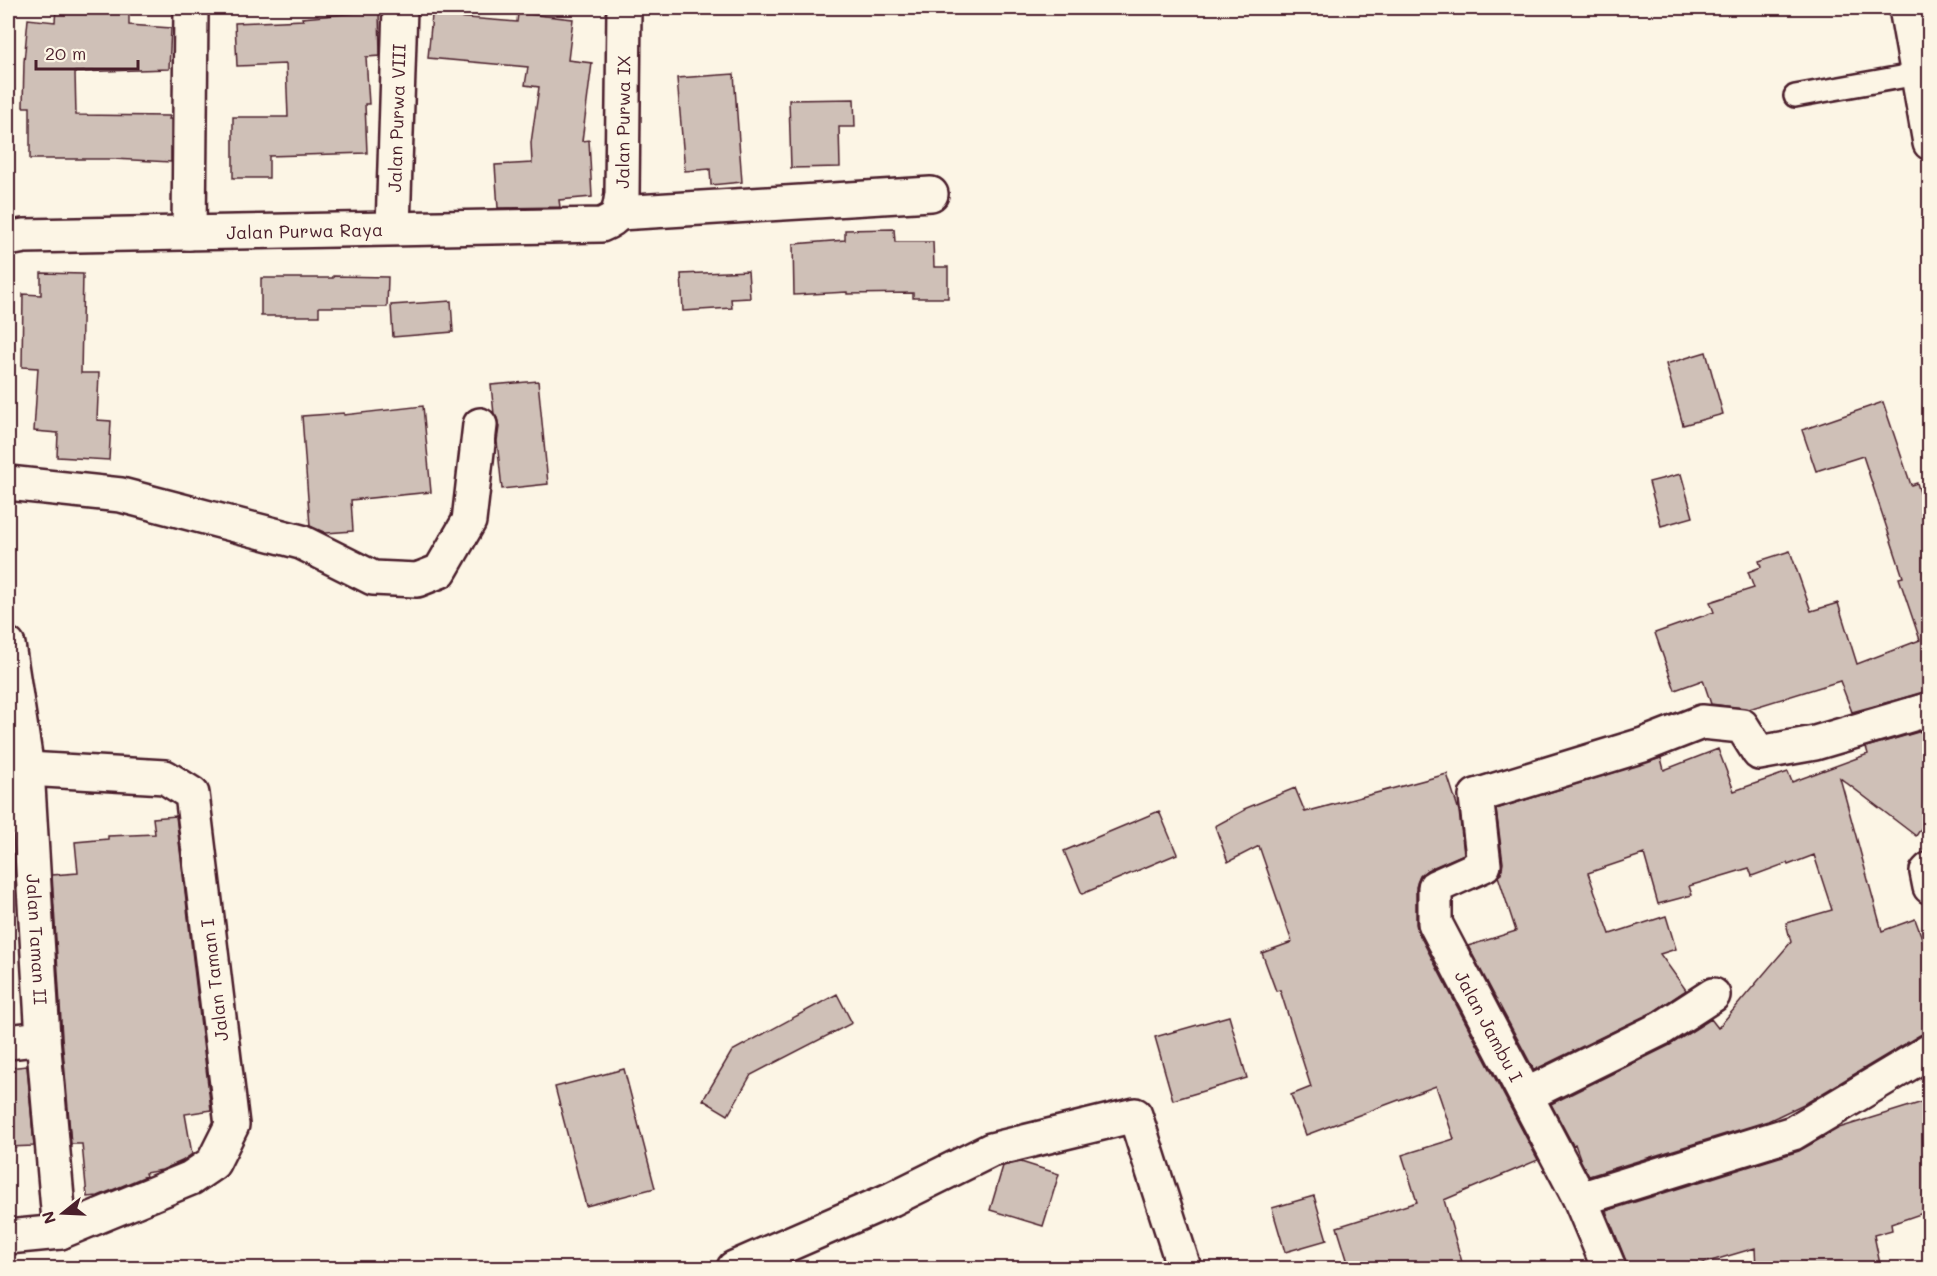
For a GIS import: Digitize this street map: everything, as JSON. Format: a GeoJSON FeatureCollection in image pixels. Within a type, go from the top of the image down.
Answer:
{"type":"FeatureCollection","features":[{"type":"Feature","properties":{"kind":"street"},"geometry":{"type":"LineString","coordinates":[[189,233],[191,8]]}},
{"type":"Feature","properties":{"kind":"street","name":"Jalan Purwa VIII"},"geometry":{"type":"LineString","coordinates":[[393,228],[400,8]]}},
{"type":"Feature","properties":{"kind":"street","name":"Jalan Purwa IX"},"geometry":{"type":"LineString","coordinates":[[610,219],[622,194],[624,8]]}},
{"type":"Feature","properties":{"kind":"street"},"geometry":{"type":"LineString","coordinates":[[1906,8],[1924,73],[1929,143]]}},
{"type":"Feature","properties":{"kind":"street","name":"Jalan Purwa Raya"},"geometry":{"type":"LineString","coordinates":[[8,239],[24,236],[393,228],[610,219],[932,194]]}},
{"type":"Feature","properties":{"kind":"street"},"geometry":{"type":"LineString","coordinates":[[8,483],[121,495],[301,542],[373,578],[417,580],[440,571],[469,521],[480,424]]}},
{"type":"Feature","properties":{"kind":"street","name":"Jalan Taman II"},"geometry":{"type":"LineString","coordinates":[[8,645],[27,769],[43,1038],[60,1232]]}},
{"type":"Feature","properties":{"kind":"street","name":"Jalan Jambu I"},"geometry":{"type":"LineString","coordinates":[[1609,1269],[1580,1199],[1435,923],[1435,887],[1484,865],[1476,796],[1643,745],[1702,722],[1742,726],[1759,753],[1815,743],[1929,710]]}},
{"type":"Feature","properties":{"kind":"street","name":"Jalan Taman I"},"geometry":{"type":"LineString","coordinates":[[27,769],[165,777],[192,794],[232,1125],[213,1163],[191,1178],[60,1232]]}},
{"type":"Feature","properties":{"kind":"street"},"geometry":{"type":"LineString","coordinates":[[1929,869],[1927,872],[1929,887]]}},
{"type":"Feature","properties":{"kind":"street"},"geometry":{"type":"LineString","coordinates":[[1526,1095],[1662,1028],[1713,995]]}},
{"type":"Feature","properties":{"kind":"street"},"geometry":{"type":"LineString","coordinates":[[8,1042],[43,1038]]}},
{"type":"Feature","properties":{"kind":"street"},"geometry":{"type":"LineString","coordinates":[[1580,1199],[1793,1133],[1929,1051]]}},
{"type":"Feature","properties":{"kind":"street"},"geometry":{"type":"LineString","coordinates":[[734,1269],[892,1199],[991,1150],[1135,1115],[1184,1269]]}},
{"type":"Feature","properties":{"kind":"street"},"geometry":{"type":"LineString","coordinates":[[8,1237],[60,1232]]}},
{"type":"Feature","properties":{"kind":"lane"},"geometry":{"type":"LineString","coordinates":[[1795,96],[1924,73]]}},
{"type":"Feature","properties":{"kind":"building"},"geometry":{"type":"Polygon","coordinates":[[[56,8],[129,8],[129,25],[171,28],[169,69],[75,72],[76,115],[170,116],[171,162],[30,159],[30,107],[23,107],[28,19],[55,22],[56,8]]]}},
{"type":"Feature","properties":{"kind":"building"},"geometry":{"type":"Polygon","coordinates":[[[379,11],[380,56],[366,57],[369,104],[365,104],[367,153],[269,156],[269,178],[233,178],[233,117],[288,117],[286,64],[237,66],[235,23],[303,20],[302,18],[379,11]]]}},
{"type":"Feature","properties":{"kind":"building"},"geometry":{"type":"Polygon","coordinates":[[[518,13],[573,19],[568,60],[592,63],[582,141],[589,140],[592,197],[559,200],[560,207],[498,208],[495,165],[532,163],[531,143],[539,87],[525,85],[528,67],[428,58],[432,15],[517,22],[518,13]]]}},
{"type":"Feature","properties":{"kind":"building"},"geometry":{"type":"Polygon","coordinates":[[[734,74],[742,182],[711,185],[710,169],[685,171],[677,78],[734,74]]]}},
{"type":"Feature","properties":{"kind":"building"},"geometry":{"type":"Polygon","coordinates":[[[854,99],[855,127],[839,127],[840,167],[791,168],[789,100],[854,99]]]}},
{"type":"Feature","properties":{"kind":"building"},"geometry":{"type":"Polygon","coordinates":[[[894,229],[895,242],[933,242],[934,267],[948,267],[948,298],[913,298],[913,293],[847,294],[847,292],[794,295],[793,244],[845,240],[845,230],[894,229]]]}},
{"type":"Feature","properties":{"kind":"building"},"geometry":{"type":"Polygon","coordinates":[[[748,271],[750,298],[731,299],[732,308],[683,311],[681,274],[748,271]]]}},
{"type":"Feature","properties":{"kind":"building"},"geometry":{"type":"Polygon","coordinates":[[[41,273],[83,274],[81,373],[99,373],[97,420],[111,421],[109,460],[57,457],[58,433],[34,431],[38,368],[22,367],[23,294],[41,295],[41,273]]]}},
{"type":"Feature","properties":{"kind":"building"},"geometry":{"type":"Polygon","coordinates":[[[333,276],[388,277],[387,307],[319,307],[319,316],[261,316],[261,278],[333,278],[333,276]]]}},
{"type":"Feature","properties":{"kind":"building"},"geometry":{"type":"Polygon","coordinates":[[[451,301],[453,332],[393,337],[391,305],[451,301]]]}},
{"type":"Feature","properties":{"kind":"building"},"geometry":{"type":"Polygon","coordinates":[[[1706,352],[1723,414],[1683,425],[1666,364],[1706,352]]]}},
{"type":"Feature","properties":{"kind":"building"},"geometry":{"type":"Polygon","coordinates":[[[538,381],[548,484],[502,489],[497,441],[499,427],[494,414],[491,385],[538,381]]]}},
{"type":"Feature","properties":{"kind":"building"},"geometry":{"type":"Polygon","coordinates":[[[1883,402],[1911,485],[1917,483],[1929,520],[1929,691],[1852,712],[1840,681],[1749,709],[1711,704],[1703,680],[1675,690],[1655,633],[1714,612],[1710,602],[1754,588],[1748,572],[1761,567],[1759,561],[1790,551],[1811,611],[1838,603],[1857,664],[1920,640],[1899,578],[1903,577],[1863,456],[1816,471],[1802,430],[1883,402]]]}},
{"type":"Feature","properties":{"kind":"building"},"geometry":{"type":"Polygon","coordinates":[[[423,406],[431,492],[351,500],[353,531],[326,533],[310,526],[302,416],[344,413],[344,415],[423,406]]]}},
{"type":"Feature","properties":{"kind":"building"},"geometry":{"type":"Polygon","coordinates":[[[1681,474],[1693,517],[1661,526],[1649,482],[1681,474]]]}},
{"type":"Feature","properties":{"kind":"building"},"geometry":{"type":"Polygon","coordinates":[[[1929,729],[1929,817],[1916,836],[1840,778],[1882,931],[1915,919],[1929,957],[1929,1032],[1920,1035],[1808,1102],[1768,1121],[1589,1176],[1575,1144],[1573,1145],[1551,1104],[1670,1045],[1711,1019],[1718,1028],[1791,942],[1786,923],[1832,910],[1814,855],[1752,876],[1749,868],[1689,886],[1692,895],[1658,904],[1644,854],[1588,873],[1610,934],[1666,916],[1676,949],[1660,954],[1686,990],[1653,1012],[1534,1070],[1468,946],[1516,931],[1498,876],[1501,874],[1503,863],[1496,809],[1661,758],[1664,770],[1718,749],[1734,791],[1788,772],[1792,782],[1868,754],[1866,747],[1929,729]]]}},
{"type":"Feature","properties":{"kind":"building"},"geometry":{"type":"Polygon","coordinates":[[[1447,774],[1459,811],[1464,854],[1427,870],[1420,876],[1416,887],[1416,924],[1418,932],[1538,1160],[1444,1200],[1464,1269],[1350,1269],[1337,1227],[1417,1202],[1402,1155],[1454,1139],[1436,1086],[1306,1135],[1291,1095],[1311,1087],[1280,990],[1276,991],[1262,953],[1292,942],[1259,846],[1228,862],[1215,826],[1244,809],[1295,788],[1305,812],[1447,774]]]}},
{"type":"Feature","properties":{"kind":"building"},"geometry":{"type":"Polygon","coordinates":[[[1159,811],[1177,854],[1082,894],[1064,851],[1159,811]]]}},
{"type":"Feature","properties":{"kind":"building"},"geometry":{"type":"Polygon","coordinates":[[[176,816],[211,1110],[185,1114],[192,1154],[162,1170],[145,1173],[146,1176],[98,1196],[87,1197],[82,1144],[71,1144],[52,875],[78,873],[75,842],[108,839],[108,836],[155,834],[153,818],[176,816]]]}},
{"type":"Feature","properties":{"kind":"building"},"geometry":{"type":"Polygon","coordinates":[[[837,994],[852,1023],[751,1075],[728,1115],[703,1100],[732,1051],[837,994]]]}},
{"type":"Feature","properties":{"kind":"building"},"geometry":{"type":"Polygon","coordinates":[[[1229,1016],[1247,1078],[1173,1100],[1155,1037],[1229,1016]]]}},
{"type":"Feature","properties":{"kind":"building"},"geometry":{"type":"Polygon","coordinates":[[[27,1066],[34,1146],[8,1147],[8,1068],[27,1066]]]}},
{"type":"Feature","properties":{"kind":"building"},"geometry":{"type":"Polygon","coordinates":[[[624,1069],[655,1188],[586,1206],[555,1087],[624,1069]]]}},
{"type":"Feature","properties":{"kind":"building"},"geometry":{"type":"Polygon","coordinates":[[[1929,1100],[1929,1211],[1891,1224],[1892,1230],[1874,1235],[1881,1269],[1756,1269],[1755,1248],[1684,1269],[1627,1269],[1606,1211],[1799,1151],[1839,1128],[1929,1100]]]}},
{"type":"Feature","properties":{"kind":"building"},"geometry":{"type":"Polygon","coordinates":[[[1021,1162],[1059,1174],[1043,1226],[990,1210],[1003,1166],[1021,1162]]]}},
{"type":"Feature","properties":{"kind":"building"},"geometry":{"type":"Polygon","coordinates":[[[1314,1196],[1327,1240],[1285,1252],[1272,1208],[1314,1196]]]}}]}
